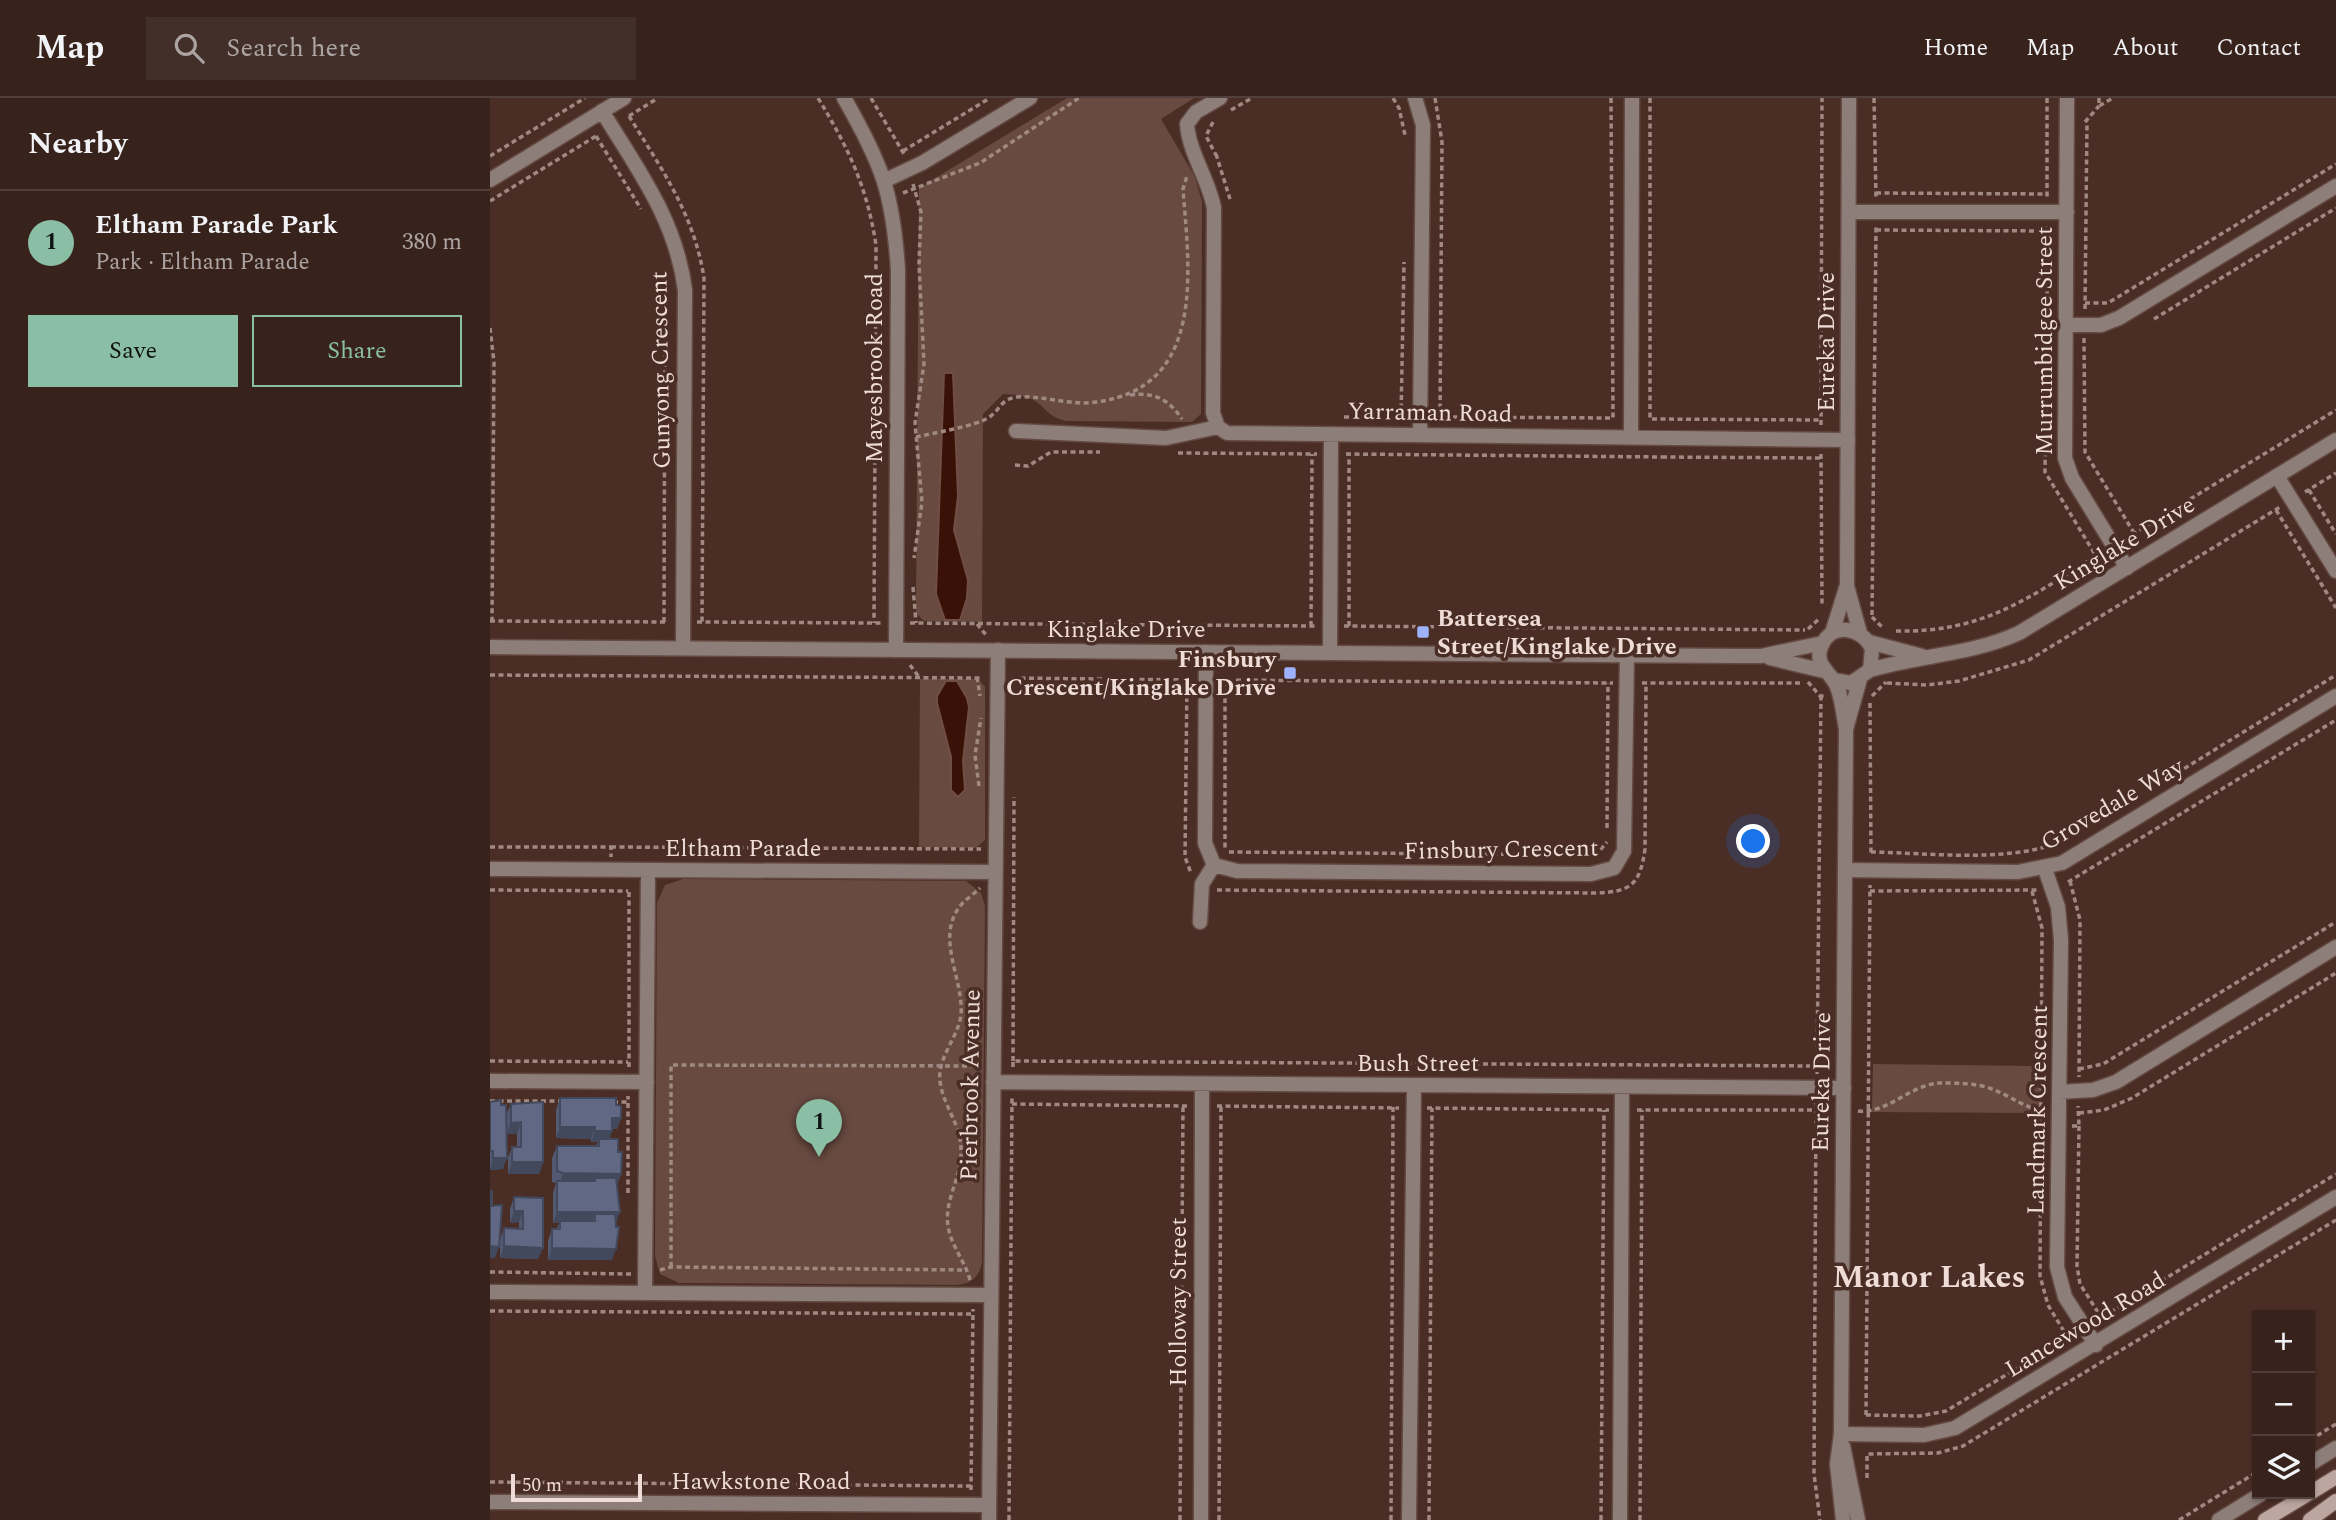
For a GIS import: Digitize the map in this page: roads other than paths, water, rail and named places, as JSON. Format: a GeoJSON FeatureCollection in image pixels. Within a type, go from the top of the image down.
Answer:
{"type":"FeatureCollection","features":[{"type":"Feature","properties":{"kind":"main road"},"geometry":{"type":"LineString","coordinates":[[2315,1489],[2336,1477]]}},
{"type":"Feature","properties":{"kind":"main road"},"geometry":{"type":"LineString","coordinates":[[2265,1520],[2299,1499]]}},
{"type":"Feature","properties":{"kind":"main road"},"geometry":{"type":"LineString","coordinates":[[2310,1520],[2336,1501]]}},
{"type":"Feature","properties":{"kind":"street"},"geometry":{"type":"LineString","coordinates":[[490,180],[624,98]]}},
{"type":"Feature","properties":{"kind":"street","name":"Mayesbrook Road"},"geometry":{"type":"LineString","coordinates":[[844,98],[875,151],[886,180],[898,270],[896,650]]}},
{"type":"Feature","properties":{"kind":"street"},"geometry":{"type":"LineString","coordinates":[[886,180],[909,170],[1030,98]]}},
{"type":"Feature","properties":{"kind":"street"},"geometry":{"type":"LineString","coordinates":[[1218,427],[1213,413],[1214,208],[1210,186],[1187,124],[1196,112],[1220,98]]}},
{"type":"Feature","properties":{"kind":"street"},"geometry":{"type":"LineString","coordinates":[[1415,98],[1423,125],[1420,435]]}},
{"type":"Feature","properties":{"kind":"street"},"geometry":{"type":"LineString","coordinates":[[1631,437],[1632,98]]}},
{"type":"Feature","properties":{"kind":"street","name":"Eureka Drive"},"geometry":{"type":"LineString","coordinates":[[1849,98],[1847,586],[1854,617],[1865,637]]}},
{"type":"Feature","properties":{"kind":"street","name":"Murrumbidgee Street"},"geometry":{"type":"LineString","coordinates":[[2067,98],[2066,466],[2127,568]]}},
{"type":"Feature","properties":{"kind":"street","name":"Gunyong Crescent"},"geometry":{"type":"LineString","coordinates":[[603,111],[674,236],[683,276],[683,648]]}},
{"type":"Feature","properties":{"kind":"street"},"geometry":{"type":"LineString","coordinates":[[2066,325],[2101,325],[2119,318],[2336,186]]}},
{"type":"Feature","properties":{"kind":"street"},"geometry":{"type":"LineString","coordinates":[[1849,212],[2067,212]]}},
{"type":"Feature","properties":{"kind":"street","name":"Yarraman Road"},"geometry":{"type":"LineString","coordinates":[[1016,431],[1166,438],[1218,427],[1227,433],[1848,440]]}},
{"type":"Feature","properties":{"kind":"street"},"geometry":{"type":"LineString","coordinates":[[1331,434],[1331,652]]}},
{"type":"Feature","properties":{"kind":"street","name":"Kinglake Drive"},"geometry":{"type":"LineString","coordinates":[[1865,675],[1886,665],[1924,656],[1977,649],[2005,639],[2336,440]]}},
{"type":"Feature","properties":{"kind":"street"},"geometry":{"type":"LineString","coordinates":[[2277,476],[2336,571]]}},
{"type":"Feature","properties":{"kind":"street","name":"Eureka Drive"},"geometry":{"type":"LineString","coordinates":[[1827,638],[1847,586]]}},
{"type":"Feature","properties":{"kind":"street"},"geometry":{"type":"LineString","coordinates":[[1846,629],[1865,637],[1873,656],[1865,675],[1851,683],[1829,675],[1819,657],[1827,638],[1846,629]]}},
{"type":"Feature","properties":{"kind":"street","name":"Kinglake Drive"},"geometry":{"type":"LineString","coordinates":[[1865,637],[1886,639],[1924,656]]}},
{"type":"Feature","properties":{"kind":"street","name":"Kinglake Drive"},"geometry":{"type":"LineString","coordinates":[[490,647],[1761,656],[1808,648],[1827,638]]}},
{"type":"Feature","properties":{"kind":"street","name":"Pierbrook Avenue"},"geometry":{"type":"LineString","coordinates":[[989,1513],[993,1066],[988,872],[998,650]]}},
{"type":"Feature","properties":{"kind":"street"},"geometry":{"type":"LineString","coordinates":[[1200,922],[1202,884],[1214,865],[1205,843],[1206,652]]}},
{"type":"Feature","properties":{"kind":"street","name":"Finsbury Crescent"},"geometry":{"type":"LineString","coordinates":[[1214,865],[1237,871],[1591,874],[1608,871],[1619,864],[1625,842],[1627,655]]}},
{"type":"Feature","properties":{"kind":"street","name":"Kinglake Drive"},"geometry":{"type":"LineString","coordinates":[[1761,656],[1829,675]]}},
{"type":"Feature","properties":{"kind":"street","name":"Eureka Drive"},"geometry":{"type":"LineString","coordinates":[[1829,675],[1839,696],[1846,729],[1841,1434],[1837,1464],[1843,1520]]}},
{"type":"Feature","properties":{"kind":"street","name":"Eureka Drive"},"geometry":{"type":"LineString","coordinates":[[1846,729],[1863,697],[1865,675]]}},
{"type":"Feature","properties":{"kind":"street","name":"Grovedale Way"},"geometry":{"type":"LineString","coordinates":[[1845,870],[2006,872],[2045,869],[2086,850],[2336,696]]}},
{"type":"Feature","properties":{"kind":"street","name":"Eltham Parade"},"geometry":{"type":"LineString","coordinates":[[490,869],[988,872]]}},
{"type":"Feature","properties":{"kind":"street","name":"Landmark Crescent"},"geometry":{"type":"LineString","coordinates":[[2045,869],[2060,920],[2057,1267],[2065,1297],[2096,1345]]}},
{"type":"Feature","properties":{"kind":"street"},"geometry":{"type":"LineString","coordinates":[[645,1292],[648,870]]}},
{"type":"Feature","properties":{"kind":"street"},"geometry":{"type":"LineString","coordinates":[[2059,1092],[2102,1088],[2116,1082],[2336,947]]}},
{"type":"Feature","properties":{"kind":"street"},"geometry":{"type":"LineString","coordinates":[[490,1081],[647,1082]]}},
{"type":"Feature","properties":{"kind":"street","name":"Bush Street"},"geometry":{"type":"LineString","coordinates":[[993,1082],[1844,1088]]}},
{"type":"Feature","properties":{"kind":"street","name":"Holloway Street"},"geometry":{"type":"LineString","coordinates":[[1200,1520],[1202,1084]]}},
{"type":"Feature","properties":{"kind":"street"},"geometry":{"type":"LineString","coordinates":[[1409,1520],[1414,1086]]}},
{"type":"Feature","properties":{"kind":"street"},"geometry":{"type":"LineString","coordinates":[[1619,1520],[1622,1087]]}},
{"type":"Feature","properties":{"kind":"street","name":"Lancewood Road"},"geometry":{"type":"LineString","coordinates":[[1841,1434],[1924,1435],[1944,1432],[1972,1419],[2336,1196]]}},
{"type":"Feature","properties":{"kind":"street"},"geometry":{"type":"LineString","coordinates":[[490,1292],[991,1295]]}},
{"type":"Feature","properties":{"kind":"street","name":"Eureka Drive"},"geometry":{"type":"LineString","coordinates":[[1841,1434],[1858,1520]]}},
{"type":"Feature","properties":{"kind":"street"},"geometry":{"type":"LineString","coordinates":[[2315,1461],[2336,1447]]}},
{"type":"Feature","properties":{"kind":"street"},"geometry":{"type":"LineString","coordinates":[[2219,1520],[2253,1499]]}},
{"type":"Feature","properties":{"kind":"street","name":"Hawkstone Road"},"geometry":{"type":"LineString","coordinates":[[490,1502],[971,1505],[989,1513]]}},
{"type":"Feature","properties":{"kind":"place","name":"Battersea Street/Kinglake Drive"},"geometry":{"type":"Point","coordinates":[1423,632]}},
{"type":"Feature","properties":{"kind":"place","name":"Finsbury Crescent/Kinglake Drive"},"geometry":{"type":"Point","coordinates":[1290,673]}},
{"type":"Feature","properties":{"kind":"place","name":"Eltham Parade Park"},"geometry":{"type":"Point","coordinates":[819,1157]}},
{"type":"Feature","properties":{"kind":"district","name":"Manor Lakes"},"geometry":{"type":"Point","coordinates":[1929,1276]}}]}
